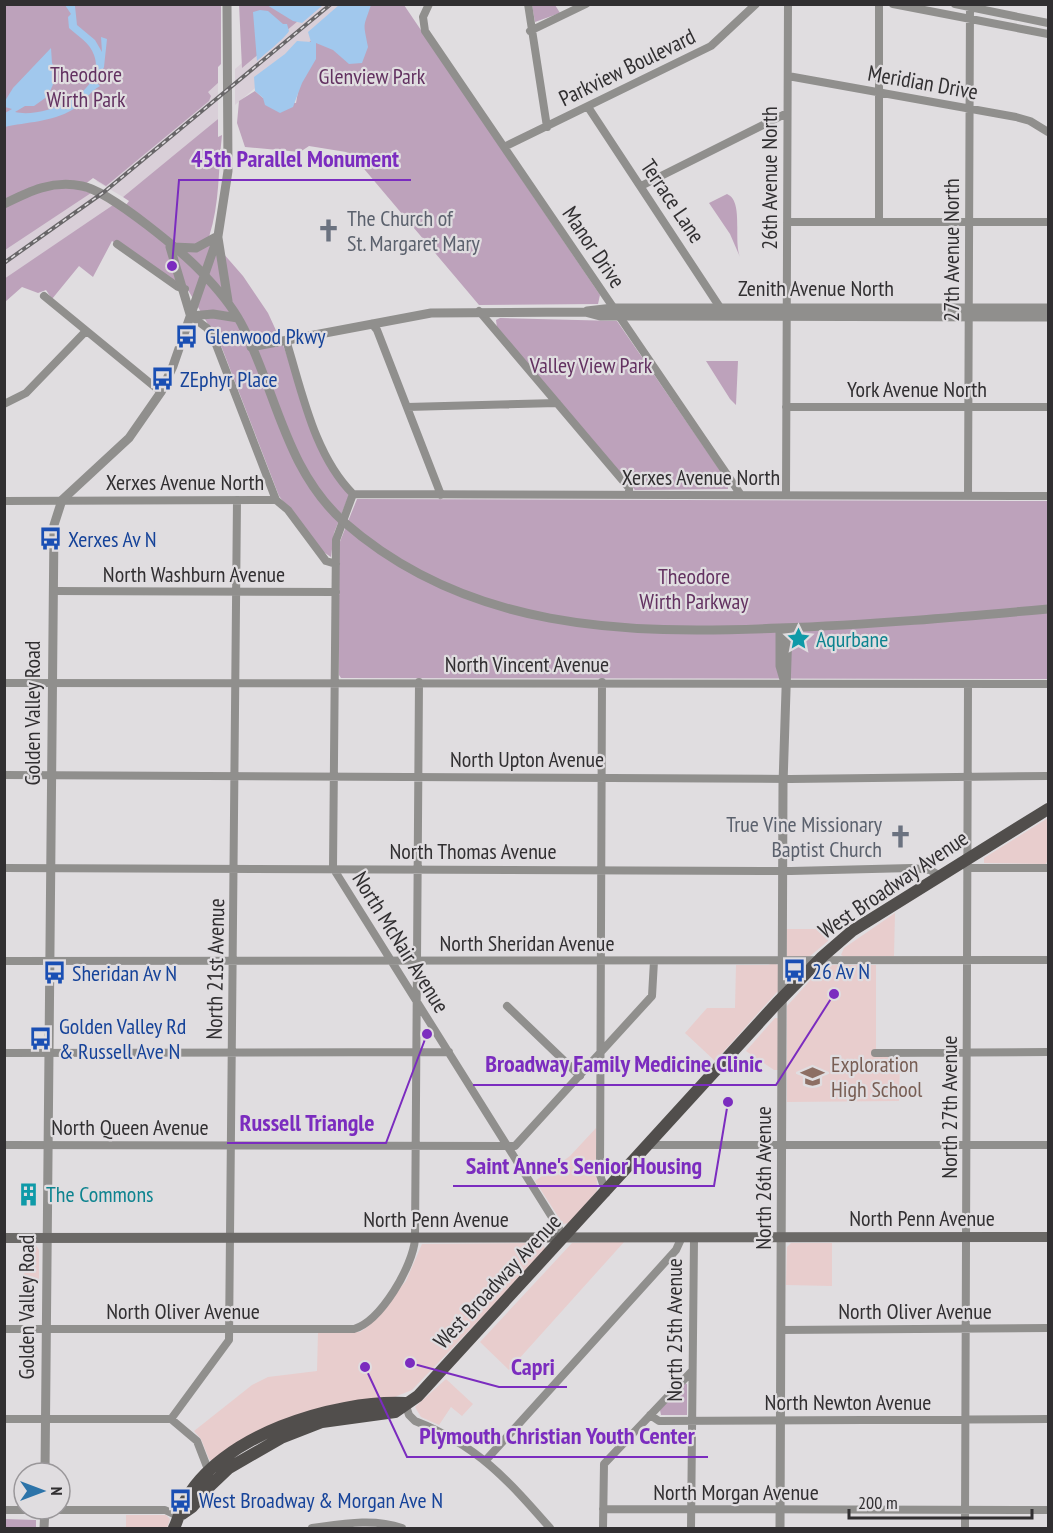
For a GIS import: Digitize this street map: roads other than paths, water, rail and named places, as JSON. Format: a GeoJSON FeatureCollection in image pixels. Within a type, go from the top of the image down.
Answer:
{"type":"FeatureCollection","features":[{"type":"Feature","properties":{"kind":"main road","name":"West Broadway Avenue"},"geometry":{"type":"LineString","coordinates":[[179,1520],[229,1468],[281,1438],[322,1422],[395,1412],[429,1386],[819,960],[852,931],[940,876],[968,864],[1048,809]]}},
{"type":"Feature","properties":{"kind":"main road","name":"North Penn Avenue"},"geometry":{"type":"LineString","coordinates":[[4,1238],[1048,1237]]}},
{"type":"Feature","properties":{"kind":"main road"},"geometry":{"type":"LineString","coordinates":[[179,1520],[182,1505],[209,1472],[248,1443],[304,1417],[343,1408],[405,1403]]}},
{"type":"Feature","properties":{"kind":"street"},"geometry":{"type":"LineString","coordinates":[[62,500],[129,438],[161,392],[218,236],[227,192],[227,4]]}},
{"type":"Feature","properties":{"kind":"street","name":"Manor Drive"},"geometry":{"type":"LineString","coordinates":[[429,4],[423,17],[425,32],[741,495]]}},
{"type":"Feature","properties":{"kind":"street"},"geometry":{"type":"LineString","coordinates":[[528,4],[547,127]]}},
{"type":"Feature","properties":{"kind":"street"},"geometry":{"type":"LineString","coordinates":[[531,30],[586,4]]}},
{"type":"Feature","properties":{"kind":"street","name":"Parkview Boulevard"},"geometry":{"type":"LineString","coordinates":[[504,147],[711,46],[756,4]]}},
{"type":"Feature","properties":{"kind":"street","name":"26th Avenue North"},"geometry":{"type":"LineString","coordinates":[[786,495],[788,4]]}},
{"type":"Feature","properties":{"kind":"street"},"geometry":{"type":"LineString","coordinates":[[879,4],[879,222]]}},
{"type":"Feature","properties":{"kind":"street"},"geometry":{"type":"LineString","coordinates":[[893,4],[1048,33]]}},
{"type":"Feature","properties":{"kind":"street"},"geometry":{"type":"LineString","coordinates":[[955,4],[1048,23]]}},
{"type":"Feature","properties":{"kind":"street","name":"27th Avenue North"},"geometry":{"type":"LineString","coordinates":[[968,495],[970,6]]}},
{"type":"Feature","properties":{"kind":"street","name":"Meridian Drive"},"geometry":{"type":"LineString","coordinates":[[788,76],[1030,121],[1048,132]]}},
{"type":"Feature","properties":{"kind":"street","name":"Terrace Lane"},"geometry":{"type":"LineString","coordinates":[[588,107],[723,312]]}},
{"type":"Feature","properties":{"kind":"street"},"geometry":{"type":"LineString","coordinates":[[641,186],[788,113]]}},
{"type":"Feature","properties":{"kind":"street"},"geometry":{"type":"LineString","coordinates":[[4,204],[41,187],[60,184],[83,186],[98,191],[120,204],[205,274],[238,318],[297,462],[310,483],[344,521],[381,549],[450,587],[530,615],[632,630],[784,628],[927,620],[1048,609]]}},
{"type":"Feature","properties":{"kind":"street"},"geometry":{"type":"LineString","coordinates":[[787,222],[1048,222]]}},
{"type":"Feature","properties":{"kind":"street"},"geometry":{"type":"LineString","coordinates":[[170,246],[190,249],[218,236]]}},
{"type":"Feature","properties":{"kind":"street"},"geometry":{"type":"LineString","coordinates":[[218,236],[228,304]]}},
{"type":"Feature","properties":{"kind":"street"},"geometry":{"type":"LineString","coordinates":[[117,244],[184,289]]}},
{"type":"Feature","properties":{"kind":"street"},"geometry":{"type":"LineString","coordinates":[[170,246],[190,316],[207,328],[215,342],[276,500]]}},
{"type":"Feature","properties":{"kind":"street"},"geometry":{"type":"LineString","coordinates":[[44,296],[85,332],[161,392]]}},
{"type":"Feature","properties":{"kind":"street","name":"Zenith Avenue North"},"geometry":{"type":"LineString","coordinates":[[251,347],[431,313],[479,311],[969,312],[1048,308]]}},
{"type":"Feature","properties":{"kind":"street"},"geometry":{"type":"LineString","coordinates":[[479,311],[629,488],[629,495]]}},
{"type":"Feature","properties":{"kind":"street","name":"Zenith Avenue North"},"geometry":{"type":"LineString","coordinates":[[969,312],[1048,316]]}},
{"type":"Feature","properties":{"kind":"street"},"geometry":{"type":"LineString","coordinates":[[190,316],[213,314],[238,318]]}},
{"type":"Feature","properties":{"kind":"street"},"geometry":{"type":"LineString","coordinates":[[372,324],[377,330],[441,495]]}},
{"type":"Feature","properties":{"kind":"street"},"geometry":{"type":"LineString","coordinates":[[4,404],[26,393],[85,332]]}},
{"type":"Feature","properties":{"kind":"street"},"geometry":{"type":"LineString","coordinates":[[286,340],[321,442],[340,479],[353,494]]}},
{"type":"Feature","properties":{"kind":"street"},"geometry":{"type":"LineString","coordinates":[[407,406],[556,403]]}},
{"type":"Feature","properties":{"kind":"street","name":"York Avenue North"},"geometry":{"type":"LineString","coordinates":[[786,407],[1048,407]]}},
{"type":"Feature","properties":{"kind":"street","name":"Xerxes Avenue North"},"geometry":{"type":"LineString","coordinates":[[353,494],[1048,496]]}},
{"type":"Feature","properties":{"kind":"street","name":"North McNair Avenue"},"geometry":{"type":"LineString","coordinates":[[353,494],[336,540],[333,868],[565,1238]]}},
{"type":"Feature","properties":{"kind":"street","name":"Golden Valley Road"},"geometry":{"type":"LineString","coordinates":[[45,1461],[46,1145],[54,525],[62,500]]}},
{"type":"Feature","properties":{"kind":"street","name":"North 21st Avenue"},"geometry":{"type":"LineString","coordinates":[[171,1419],[229,1340],[237,500]]}},
{"type":"Feature","properties":{"kind":"street","name":"Xerxes Avenue North"},"geometry":{"type":"LineString","coordinates":[[4,501],[276,500],[288,510],[326,561],[336,564]]}},
{"type":"Feature","properties":{"kind":"street","name":"North Washburn Avenue"},"geometry":{"type":"LineString","coordinates":[[53,591],[336,592]]}},
{"type":"Feature","properties":{"kind":"street","name":"North 26th Avenue"},"geometry":{"type":"LineString","coordinates":[[780,1528],[785,683],[780,666],[784,628]]}},
{"type":"Feature","properties":{"kind":"street"},"geometry":{"type":"LineString","coordinates":[[415,1239],[419,682]]}},
{"type":"Feature","properties":{"kind":"street"},"geometry":{"type":"LineString","coordinates":[[602,682],[600,1175],[606,1193]]}},
{"type":"Feature","properties":{"kind":"street","name":"North Vincent Avenue"},"geometry":{"type":"LineString","coordinates":[[4,683],[1048,684]]}},
{"type":"Feature","properties":{"kind":"street","name":"North 27th Avenue"},"geometry":{"type":"LineString","coordinates":[[965,1528],[968,685]]}},
{"type":"Feature","properties":{"kind":"street","name":"North Upton Avenue"},"geometry":{"type":"LineString","coordinates":[[4,776],[783,778],[1048,776]]}},
{"type":"Feature","properties":{"kind":"street"},"geometry":{"type":"LineString","coordinates":[[968,864],[1048,868]]}},
{"type":"Feature","properties":{"kind":"street","name":"North Thomas Avenue"},"geometry":{"type":"LineString","coordinates":[[4,868],[924,869],[940,876]]}},
{"type":"Feature","properties":{"kind":"street","name":"North Sheridan Avenue"},"geometry":{"type":"LineString","coordinates":[[4,961],[1048,960]]}},
{"type":"Feature","properties":{"kind":"street"},"geometry":{"type":"LineString","coordinates":[[508,1146],[518,1143],[652,996],[654,961]]}},
{"type":"Feature","properties":{"kind":"street"},"geometry":{"type":"LineString","coordinates":[[507,1006],[580,1076]]}},
{"type":"Feature","properties":{"kind":"street"},"geometry":{"type":"LineString","coordinates":[[4,1053],[449,1052]]}},
{"type":"Feature","properties":{"kind":"street"},"geometry":{"type":"LineString","coordinates":[[875,1053],[1048,1052]]}},
{"type":"Feature","properties":{"kind":"street"},"geometry":{"type":"LineString","coordinates":[[649,1145],[1048,1144]]}},
{"type":"Feature","properties":{"kind":"street","name":"North Queen Avenue"},"geometry":{"type":"LineString","coordinates":[[4,1145],[508,1146]]}},
{"type":"Feature","properties":{"kind":"street","name":"North Oliver Avenue"},"geometry":{"type":"LineString","coordinates":[[4,1329],[229,1330],[361,1326],[402,1278],[413,1254],[415,1239]]}},
{"type":"Feature","properties":{"kind":"street"},"geometry":{"type":"LineString","coordinates":[[486,1460],[676,1250],[681,1239]]}},
{"type":"Feature","properties":{"kind":"street","name":"North 25th Avenue"},"geometry":{"type":"LineString","coordinates":[[691,1528],[694,1239]]}},
{"type":"Feature","properties":{"kind":"street","name":"North Oliver Avenue"},"geometry":{"type":"LineString","coordinates":[[781,1330],[1048,1328]]}},
{"type":"Feature","properties":{"kind":"street"},"geometry":{"type":"LineString","coordinates":[[603,1528],[604,1464],[692,1371]]}},
{"type":"Feature","properties":{"kind":"street"},"geometry":{"type":"LineString","coordinates":[[405,1403],[412,1418],[465,1444],[486,1460],[549,1528]]}},
{"type":"Feature","properties":{"kind":"street","name":"North Newton Avenue"},"geometry":{"type":"LineString","coordinates":[[650,1415],[659,1421],[1048,1419]]}},
{"type":"Feature","properties":{"kind":"street"},"geometry":{"type":"LineString","coordinates":[[4,1419],[171,1419],[197,1441],[209,1472]]}},
{"type":"Feature","properties":{"kind":"street"},"geometry":{"type":"LineString","coordinates":[[72,1509],[165,1510],[179,1520]]}},
{"type":"Feature","properties":{"kind":"street","name":"North Morgan Avenue"},"geometry":{"type":"LineString","coordinates":[[603,1509],[1048,1510]]}},
{"type":"Feature","properties":{"kind":"street"},"geometry":{"type":"LineString","coordinates":[[312,1528],[355,1522],[402,1528]]}},
{"type":"Feature","properties":{"kind":"water"},"geometry":{"type":"Polygon","coordinates":[[[65,5],[75,6],[77,25],[95,40],[102,52],[101,37],[107,39],[104,67],[97,83],[100,86],[76,107],[64,114],[5,127],[5,113],[12,109],[5,107],[5,101],[13,88],[51,48],[52,63],[58,73],[48,96],[34,106],[25,106],[15,112],[27,113],[56,107],[83,92],[92,81],[96,69],[94,55],[87,43],[69,28],[68,17],[71,14],[65,5]]]}},
{"type":"Feature","properties":{"kind":"water"},"geometry":{"type":"Polygon","coordinates":[[[267,5],[323,5],[302,23],[293,21],[267,5]]]}},
{"type":"Feature","properties":{"kind":"water"},"geometry":{"type":"Polygon","coordinates":[[[339,5],[371,5],[365,25],[368,47],[362,63],[349,64],[333,50],[316,43],[316,59],[302,83],[293,107],[280,113],[265,105],[263,98],[255,91],[254,77],[285,54],[297,41],[311,42],[308,32],[339,5]]]}},
{"type":"Feature","properties":{"kind":"water"},"geometry":{"type":"Polygon","coordinates":[[[268,11],[283,24],[287,24],[289,31],[257,61],[253,12],[268,11]]]}},
{"type":"Feature","properties":{"kind":"railway"},"geometry":{"type":"LineString","coordinates":[[4,263],[104,192],[331,4]]}},
{"type":"Feature","properties":{"kind":"place","name":"The Church of St. Margaret Mary"},"geometry":{"type":"Point","coordinates":[329,231]}},
{"type":"Feature","properties":{"kind":"place","name":"45th Parallel Monument"},"geometry":{"type":"Point","coordinates":[172,266]}},
{"type":"Feature","properties":{"kind":"place","name":"Glenwood Pkwy"},"geometry":{"type":"Point","coordinates":[187,336]}},
{"type":"Feature","properties":{"kind":"place","name":"ZEphyr Place"},"geometry":{"type":"Point","coordinates":[162,379]}},
{"type":"Feature","properties":{"kind":"place","name":"Xerxes Av N"},"geometry":{"type":"Point","coordinates":[50,539]}},
{"type":"Feature","properties":{"kind":"place","name":"Aqurbane"},"geometry":{"type":"Point","coordinates":[798,639]}},
{"type":"Feature","properties":{"kind":"place","name":"True Vine Missionary Baptist Church"},"geometry":{"type":"Point","coordinates":[900,837]}},
{"type":"Feature","properties":{"kind":"place","name":"26 Av N"},"geometry":{"type":"Point","coordinates":[794,971]}},
{"type":"Feature","properties":{"kind":"place","name":"Sheridan Av N"},"geometry":{"type":"Point","coordinates":[54,973]}},
{"type":"Feature","properties":{"kind":"place","name":"Broadway Family Medicine Clinic"},"geometry":{"type":"Point","coordinates":[834,994]}},
{"type":"Feature","properties":{"kind":"place","name":"Russell Triangle"},"geometry":{"type":"Point","coordinates":[427,1034]}},
{"type":"Feature","properties":{"kind":"place","name":"Golden Valley Rd & Russell Ave N"},"geometry":{"type":"Point","coordinates":[41,1039]}},
{"type":"Feature","properties":{"kind":"place","name":"Exploration High School"},"geometry":{"type":"Point","coordinates":[813,1077]}},
{"type":"Feature","properties":{"kind":"place","name":"Saint Anne's Senior Housing"},"geometry":{"type":"Point","coordinates":[728,1102]}},
{"type":"Feature","properties":{"kind":"place","name":"The Commons"},"geometry":{"type":"Point","coordinates":[28,1194]}},
{"type":"Feature","properties":{"kind":"place","name":"Capri"},"geometry":{"type":"Point","coordinates":[410,1363]}},
{"type":"Feature","properties":{"kind":"place","name":"Plymouth Christian Youth Center"},"geometry":{"type":"Point","coordinates":[365,1367]}},
{"type":"Feature","properties":{"kind":"place","name":"West Broadway & Morgan Ave N"},"geometry":{"type":"Point","coordinates":[181,1500]}},
{"type":"Feature","properties":{"kind":"park label","name":"Glenview Park"},"geometry":{"type":"Point","coordinates":[372,76]}},
{"type":"Feature","properties":{"kind":"park label","name":"Theodore Wirth Park"},"geometry":{"type":"Point","coordinates":[86,86]}},
{"type":"Feature","properties":{"kind":"park label","name":"Valley View Park"},"geometry":{"type":"Point","coordinates":[591,365]}},
{"type":"Feature","properties":{"kind":"park label","name":"Theodore Wirth Parkway"},"geometry":{"type":"Point","coordinates":[694,588]}}]}
